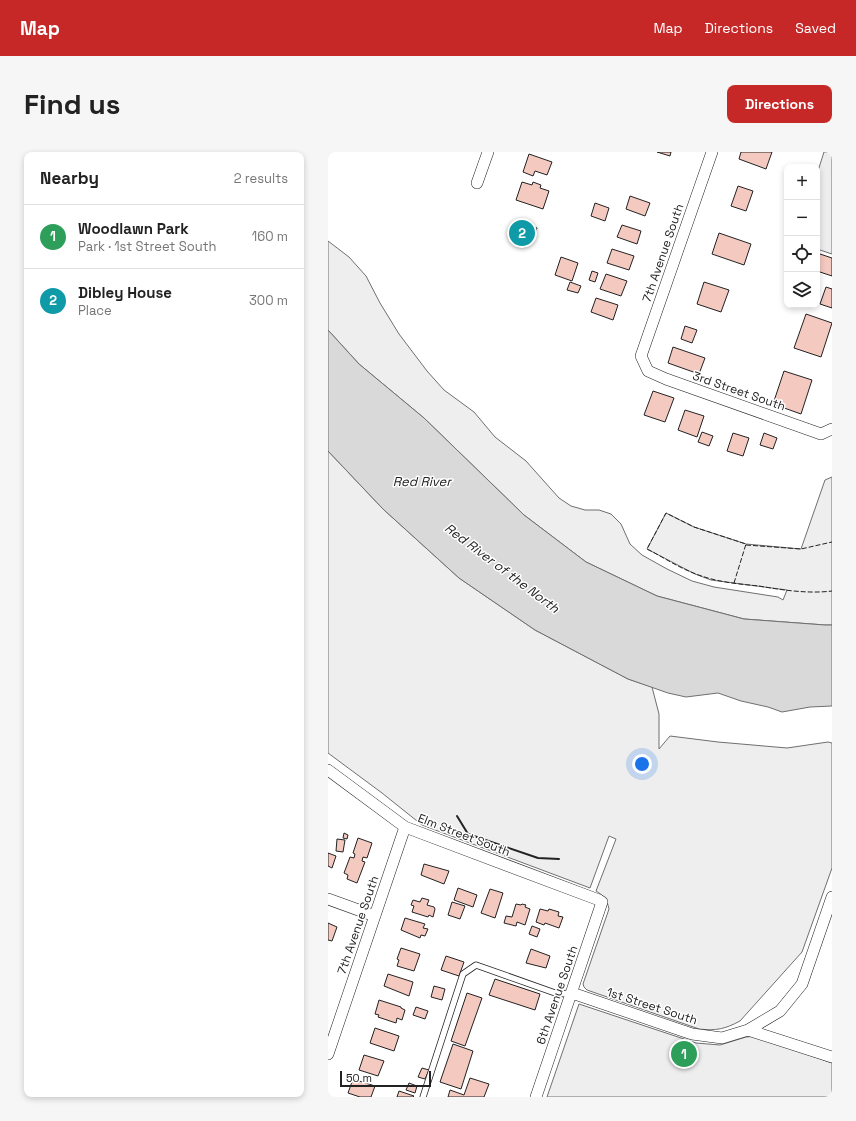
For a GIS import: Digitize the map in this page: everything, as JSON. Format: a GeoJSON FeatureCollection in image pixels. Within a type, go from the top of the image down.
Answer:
{"type":"FeatureCollection","features":[{"type":"Feature","properties":{"kind":"street"},"geometry":{"type":"LineString","coordinates":[[477,183],[488,152]]}},
{"type":"Feature","properties":{"kind":"street","name":"7th Avenue South"},"geometry":{"type":"LineString","coordinates":[[644,362],[641,356],[712,152]]}},
{"type":"Feature","properties":{"kind":"street","name":"3rd Street South"},"geometry":{"type":"LineString","coordinates":[[644,362],[648,371],[666,379],[821,434],[832,429]]}},
{"type":"Feature","properties":{"kind":"street","name":"Elm Street South"},"geometry":{"type":"LineString","coordinates":[[328,770],[405,827],[602,902]]}},
{"type":"Feature","properties":{"kind":"street","name":"7th Avenue South"},"geometry":{"type":"LineString","coordinates":[[328,1054],[405,827]]}},
{"type":"Feature","properties":{"kind":"street","name":"1st Street South"},"geometry":{"type":"LineString","coordinates":[[572,993],[692,1034],[722,1038],[748,1030],[780,1011],[802,984],[832,897]]}},
{"type":"Feature","properties":{"kind":"street"},"geometry":{"type":"LineString","coordinates":[[328,899],[374,916]]}},
{"type":"Feature","properties":{"kind":"street","name":"6th Avenue South"},"geometry":{"type":"LineString","coordinates":[[536,1097],[602,902]]}},
{"type":"Feature","properties":{"kind":"street"},"geometry":{"type":"LineString","coordinates":[[748,1030],[832,1057]]}},
{"type":"Feature","properties":{"kind":"lane"},"geometry":{"type":"LineString","coordinates":[[423,1097],[463,974],[476,965],[558,994],[572,993]]}},
{"type":"Feature","properties":{"kind":"shaded area"},"geometry":{"type":"Polygon","coordinates":[[[824,152],[832,152],[832,254],[820,250],[820,165],[824,152]]]}},
{"type":"Feature","properties":{"kind":"shaded area"},"geometry":{"type":"Polygon","coordinates":[[[328,241],[349,257],[366,276],[399,334],[427,371],[444,390],[474,412],[495,437],[526,461],[559,498],[571,506],[585,510],[599,510],[611,514],[621,524],[630,544],[642,555],[692,581],[714,587],[778,597],[783,600],[787,590],[711,580],[695,574],[647,549],[666,513],[694,527],[746,544],[801,549],[825,480],[832,477],[832,625],[744,619],[657,596],[586,562],[524,515],[424,418],[359,364],[328,330],[328,241]]]}},
{"type":"Feature","properties":{"kind":"shaded area"},"geometry":{"type":"Polygon","coordinates":[[[328,451],[383,509],[459,578],[535,630],[628,679],[652,687],[659,714],[659,749],[670,736],[787,748],[828,742],[832,743],[832,868],[802,952],[740,1021],[720,1029],[699,1029],[587,990],[584,987],[583,984],[609,909],[605,898],[596,891],[616,839],[609,836],[590,888],[422,825],[328,753],[328,451]]]}},
{"type":"Feature","properties":{"kind":"shaded area"},"geometry":{"type":"Polygon","coordinates":[[[579,1004],[696,1043],[720,1045],[746,1037],[757,1036],[832,1063],[832,1097],[547,1097],[579,1004]]]}},
{"type":"Feature","properties":{"kind":"water","name":"Red River"},"geometry":{"type":"Polygon","coordinates":[[[328,330],[359,364],[424,418],[524,515],[586,562],[657,596],[744,619],[832,625],[832,706],[810,707],[782,712],[718,693],[686,697],[668,693],[628,679],[535,630],[459,578],[383,509],[328,451],[328,330]]]}},
{"type":"Feature","properties":{"kind":"building"},"geometry":{"type":"Polygon","coordinates":[[[657,152],[671,152],[670,156],[657,152]]]}},
{"type":"Feature","properties":{"kind":"building"},"geometry":{"type":"Polygon","coordinates":[[[741,152],[772,152],[766,169],[739,159],[741,152]]]}},
{"type":"Feature","properties":{"kind":"building"},"geometry":{"type":"Polygon","coordinates":[[[529,154],[552,162],[547,175],[535,171],[533,176],[523,172],[529,154]]]}},
{"type":"Feature","properties":{"kind":"building"},"geometry":{"type":"Polygon","coordinates":[[[522,182],[532,185],[533,182],[541,185],[540,188],[549,191],[543,209],[516,200],[522,182]]]}},
{"type":"Feature","properties":{"kind":"building"},"geometry":{"type":"Polygon","coordinates":[[[738,186],[753,191],[746,211],[731,206],[738,186]]]}},
{"type":"Feature","properties":{"kind":"building"},"geometry":{"type":"Polygon","coordinates":[[[630,196],[650,203],[645,216],[626,209],[630,196]]]}},
{"type":"Feature","properties":{"kind":"building"},"geometry":{"type":"Polygon","coordinates":[[[595,203],[609,208],[605,221],[591,216],[595,203]]]}},
{"type":"Feature","properties":{"kind":"building"},"geometry":{"type":"Polygon","coordinates":[[[519,222],[537,228],[535,234],[529,232],[525,243],[521,241],[520,243],[515,242],[516,239],[513,238],[519,222]]]}},
{"type":"Feature","properties":{"kind":"building"},"geometry":{"type":"Polygon","coordinates":[[[622,225],[641,231],[637,244],[617,237],[622,225]]]}},
{"type":"Feature","properties":{"kind":"building"},"geometry":{"type":"Polygon","coordinates":[[[719,233],[751,244],[744,265],[712,254],[719,233]]]}},
{"type":"Feature","properties":{"kind":"building"},"geometry":{"type":"Polygon","coordinates":[[[612,249],[634,256],[629,270],[607,263],[612,249]]]}},
{"type":"Feature","properties":{"kind":"building"},"geometry":{"type":"Polygon","coordinates":[[[820,254],[832,258],[832,276],[820,272],[820,254]]]}},
{"type":"Feature","properties":{"kind":"building"},"geometry":{"type":"Polygon","coordinates":[[[561,257],[578,263],[572,281],[555,275],[561,257]]]}},
{"type":"Feature","properties":{"kind":"building"},"geometry":{"type":"Polygon","coordinates":[[[592,271],[598,273],[595,282],[589,280],[592,271]]]}},
{"type":"Feature","properties":{"kind":"building"},"geometry":{"type":"Polygon","coordinates":[[[606,274],[627,281],[621,296],[600,289],[606,274]]]}},
{"type":"Feature","properties":{"kind":"building"},"geometry":{"type":"Polygon","coordinates":[[[570,282],[581,286],[578,293],[567,290],[570,282]]]}},
{"type":"Feature","properties":{"kind":"building"},"geometry":{"type":"Polygon","coordinates":[[[704,282],[729,290],[721,312],[697,304],[704,282]]]}},
{"type":"Feature","properties":{"kind":"building"},"geometry":{"type":"Polygon","coordinates":[[[826,287],[832,289],[832,308],[820,304],[826,287]]]}},
{"type":"Feature","properties":{"kind":"building"},"geometry":{"type":"Polygon","coordinates":[[[596,298],[618,305],[613,320],[591,312],[596,298]]]}},
{"type":"Feature","properties":{"kind":"building"},"geometry":{"type":"Polygon","coordinates":[[[806,314],[832,323],[821,357],[794,348],[806,314]]]}},
{"type":"Feature","properties":{"kind":"building"},"geometry":{"type":"Polygon","coordinates":[[[685,326],[697,330],[692,343],[681,339],[685,326]]]}},
{"type":"Feature","properties":{"kind":"building"},"geometry":{"type":"Polygon","coordinates":[[[673,347],[705,358],[699,374],[668,363],[673,347]]]}},
{"type":"Feature","properties":{"kind":"building"},"geometry":{"type":"Polygon","coordinates":[[[784,371],[812,380],[801,414],[773,404],[784,371]]]}},
{"type":"Feature","properties":{"kind":"building"},"geometry":{"type":"Polygon","coordinates":[[[653,391],[674,398],[665,422],[644,415],[653,391]]]}},
{"type":"Feature","properties":{"kind":"building"},"geometry":{"type":"Polygon","coordinates":[[[685,410],[704,416],[697,437],[678,430],[685,410]]]}},
{"type":"Feature","properties":{"kind":"building"},"geometry":{"type":"Polygon","coordinates":[[[702,432],[713,436],[709,446],[698,442],[702,432]]]}},
{"type":"Feature","properties":{"kind":"building"},"geometry":{"type":"Polygon","coordinates":[[[733,433],[749,438],[743,456],[727,451],[733,433]]]}},
{"type":"Feature","properties":{"kind":"building"},"geometry":{"type":"Polygon","coordinates":[[[764,433],[777,438],[773,449],[760,445],[764,433]]]}},
{"type":"Feature","properties":{"kind":"building"},"geometry":{"type":"Polygon","coordinates":[[[344,833],[348,835],[347,839],[343,838],[344,833]]]}},
{"type":"Feature","properties":{"kind":"building"},"geometry":{"type":"Polygon","coordinates":[[[358,838],[372,843],[367,858],[363,857],[362,861],[365,862],[357,883],[347,879],[348,875],[344,873],[350,857],[354,858],[355,854],[353,853],[358,838]]]}},
{"type":"Feature","properties":{"kind":"building"},"geometry":{"type":"Polygon","coordinates":[[[337,839],[345,840],[343,852],[336,851],[337,839]]]}},
{"type":"Feature","properties":{"kind":"building"},"geometry":{"type":"Polygon","coordinates":[[[328,853],[336,856],[332,868],[328,866],[328,853]]]}},
{"type":"Feature","properties":{"kind":"building"},"geometry":{"type":"Polygon","coordinates":[[[424,864],[449,871],[444,884],[421,875],[424,864]]]}},
{"type":"Feature","properties":{"kind":"building"},"geometry":{"type":"Polygon","coordinates":[[[458,888],[477,895],[473,907],[454,900],[458,888]]]}},
{"type":"Feature","properties":{"kind":"building"},"geometry":{"type":"Polygon","coordinates":[[[490,889],[503,893],[495,918],[481,913],[490,889]]]}},
{"type":"Feature","properties":{"kind":"building"},"geometry":{"type":"Polygon","coordinates":[[[422,898],[429,900],[427,905],[434,907],[433,917],[412,912],[414,906],[411,905],[413,900],[420,902],[422,898]]]}},
{"type":"Feature","properties":{"kind":"building"},"geometry":{"type":"Polygon","coordinates":[[[452,902],[465,906],[460,919],[448,915],[452,902]]]}},
{"type":"Feature","properties":{"kind":"building"},"geometry":{"type":"Polygon","coordinates":[[[516,904],[526,905],[525,907],[530,909],[525,925],[517,922],[516,926],[504,923],[506,916],[512,917],[516,904]]]}},
{"type":"Feature","properties":{"kind":"building"},"geometry":{"type":"Polygon","coordinates":[[[540,909],[548,911],[549,909],[559,912],[558,916],[563,917],[559,928],[545,923],[544,925],[536,922],[540,909]]]}},
{"type":"Feature","properties":{"kind":"building"},"geometry":{"type":"Polygon","coordinates":[[[405,918],[425,924],[423,928],[428,929],[425,936],[421,935],[420,938],[401,930],[405,918]]]}},
{"type":"Feature","properties":{"kind":"building"},"geometry":{"type":"Polygon","coordinates":[[[328,923],[337,927],[332,941],[328,940],[328,923]]]}},
{"type":"Feature","properties":{"kind":"building"},"geometry":{"type":"Polygon","coordinates":[[[532,926],[540,929],[537,937],[529,934],[532,926]]]}},
{"type":"Feature","properties":{"kind":"building"},"geometry":{"type":"Polygon","coordinates":[[[401,948],[420,954],[414,971],[397,966],[399,960],[397,959],[401,948]]]}},
{"type":"Feature","properties":{"kind":"building"},"geometry":{"type":"Polygon","coordinates":[[[531,949],[550,956],[546,968],[526,963],[531,949]]]}},
{"type":"Feature","properties":{"kind":"building"},"geometry":{"type":"Polygon","coordinates":[[[446,956],[464,962],[459,976],[441,970],[446,956]]]}},
{"type":"Feature","properties":{"kind":"building"},"geometry":{"type":"Polygon","coordinates":[[[388,974],[413,982],[409,996],[384,986],[388,974]]]}},
{"type":"Feature","properties":{"kind":"building"},"geometry":{"type":"Polygon","coordinates":[[[495,979],[540,994],[535,1010],[489,995],[495,979]]]}},
{"type":"Feature","properties":{"kind":"building"},"geometry":{"type":"Polygon","coordinates":[[[434,986],[445,989],[442,1000],[431,997],[434,986]]]}},
{"type":"Feature","properties":{"kind":"building"},"geometry":{"type":"Polygon","coordinates":[[[467,993],[482,998],[465,1046],[451,1041],[467,993]]]}},
{"type":"Feature","properties":{"kind":"building"},"geometry":{"type":"Polygon","coordinates":[[[379,1000],[401,1007],[405,1010],[402,1020],[397,1018],[396,1023],[378,1017],[379,1015],[375,1014],[379,1000]]]}},
{"type":"Feature","properties":{"kind":"building"},"geometry":{"type":"Polygon","coordinates":[[[416,1007],[428,1011],[425,1019],[413,1015],[416,1007]]]}},
{"type":"Feature","properties":{"kind":"building"},"geometry":{"type":"Polygon","coordinates":[[[375,1028],[399,1036],[394,1051],[370,1043],[375,1028]]]}},
{"type":"Feature","properties":{"kind":"building"},"geometry":{"type":"Polygon","coordinates":[[[453,1044],[473,1051],[461,1089],[440,1082],[453,1044]]]}},
{"type":"Feature","properties":{"kind":"building"},"geometry":{"type":"Polygon","coordinates":[[[364,1055],[384,1061],[378,1076],[359,1070],[364,1055]]]}},
{"type":"Feature","properties":{"kind":"building"},"geometry":{"type":"Polygon","coordinates":[[[422,1068],[429,1070],[425,1079],[418,1077],[422,1068]]]}},
{"type":"Feature","properties":{"kind":"building"},"geometry":{"type":"Polygon","coordinates":[[[470,1078],[489,1084],[484,1097],[448,1097],[450,1090],[464,1095],[470,1078]]]}},
{"type":"Feature","properties":{"kind":"building"},"geometry":{"type":"Polygon","coordinates":[[[353,1079],[375,1086],[371,1097],[360,1097],[348,1093],[353,1079]]]}},
{"type":"Feature","properties":{"kind":"building"},"geometry":{"type":"Polygon","coordinates":[[[409,1083],[417,1086],[415,1093],[406,1090],[409,1083]]]}},
{"type":"Feature","properties":{"kind":"building"},"geometry":{"type":"Polygon","coordinates":[[[399,1091],[414,1096],[397,1097],[399,1091]]]}},
{"type":"Feature","properties":{"kind":"fence"},"geometry":{"type":"LineString","coordinates":[[734,583],[746,544],[694,527],[666,513],[647,549],[683,569],[704,577],[727,582],[759,586],[777,589],[795,591],[832,591]]}},
{"type":"Feature","properties":{"kind":"fence"},"geometry":{"type":"LineString","coordinates":[[746,545],[801,549],[832,542]]}},
{"type":"Feature","properties":{"kind":"wall"},"geometry":{"type":"LineString","coordinates":[[457,816],[468,834],[538,858],[559,859]]}},
{"type":"Feature","properties":{"kind":"place","name":"Dibley House"},"geometry":{"type":"Point","coordinates":[522,233]}},
{"type":"Feature","properties":{"kind":"place","name":"Woodlawn Park"},"geometry":{"type":"Point","coordinates":[684,1054]}},
{"type":"Feature","properties":{"kind":"water label","name":"Red River of the North"},"geometry":{"type":"Point","coordinates":[502,568]}}]}
